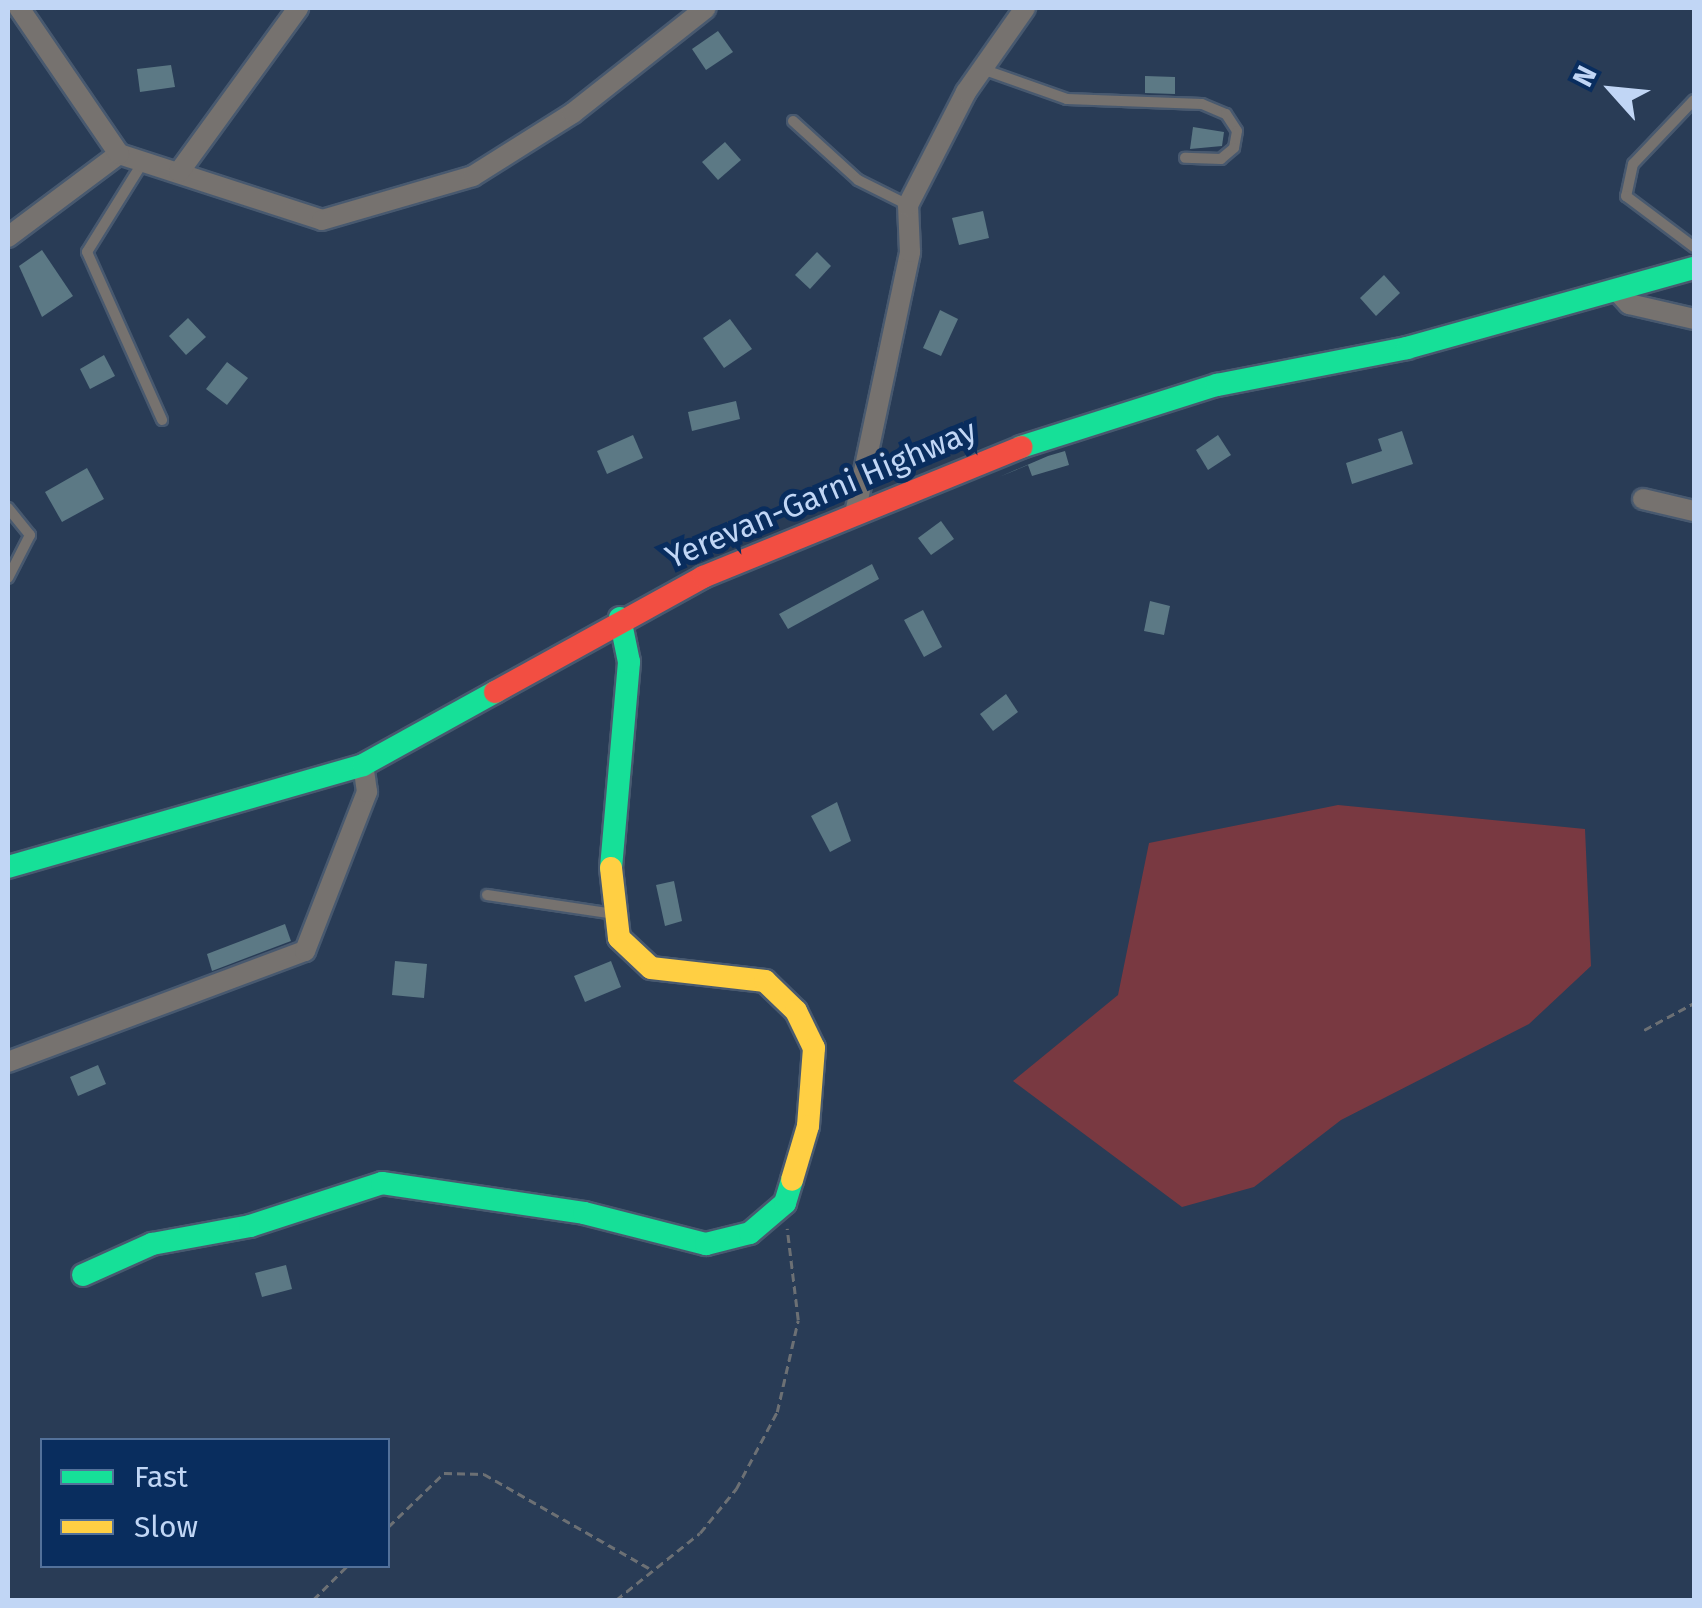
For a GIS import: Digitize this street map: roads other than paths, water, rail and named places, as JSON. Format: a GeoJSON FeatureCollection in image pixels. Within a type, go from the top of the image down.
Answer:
{"type":"FeatureCollection","features":[{"type":"Feature","properties":{"kind":"main road","name":"Yerevan-Garni Highway"},"geometry":{"type":"LineString","coordinates":[[8,867],[364,765],[620,618],[856,509],[1042,438],[1218,384],[1406,348],[1619,293],[1694,268]]}},
{"type":"Feature","properties":{"kind":"main road"},"geometry":{"type":"LineString","coordinates":[[83,1274],[152,1244],[250,1226],[382,1183],[584,1213],[706,1244],[750,1233],[785,1204],[808,1126],[814,1048],[796,1011],[765,981],[651,968],[619,938],[610,880],[628,662],[620,618]]}},
{"type":"Feature","properties":{"kind":"street"},"geometry":{"type":"LineString","coordinates":[[19,8],[119,154],[322,220],[473,176],[572,113],[706,8]]}},
{"type":"Feature","properties":{"kind":"street"},"geometry":{"type":"LineString","coordinates":[[179,172],[298,8]]}},
{"type":"Feature","properties":{"kind":"street"},"geometry":{"type":"LineString","coordinates":[[856,509],[910,252],[908,205],[966,92],[985,70],[1024,8]]}},
{"type":"Feature","properties":{"kind":"street"},"geometry":{"type":"LineString","coordinates":[[8,237],[119,154]]}},
{"type":"Feature","properties":{"kind":"street"},"geometry":{"type":"LineString","coordinates":[[1619,293],[1629,304],[1694,319]]}},
{"type":"Feature","properties":{"kind":"street"},"geometry":{"type":"LineString","coordinates":[[1643,499],[1694,510]]}},
{"type":"Feature","properties":{"kind":"street"},"geometry":{"type":"LineString","coordinates":[[8,1062],[305,951],[367,792],[364,765]]}},
{"type":"Feature","properties":{"kind":"lane"},"geometry":{"type":"LineString","coordinates":[[985,70],[1067,99],[1202,104],[1226,114],[1238,131],[1234,148],[1221,159],[1184,158]]}},
{"type":"Feature","properties":{"kind":"lane"},"geometry":{"type":"LineString","coordinates":[[1694,100],[1633,164],[1626,196],[1694,247]]}},
{"type":"Feature","properties":{"kind":"lane"},"geometry":{"type":"LineString","coordinates":[[793,121],[858,180],[908,205]]}},
{"type":"Feature","properties":{"kind":"lane"},"geometry":{"type":"LineString","coordinates":[[144,161],[87,252],[162,420]]}},
{"type":"Feature","properties":{"kind":"lane"},"geometry":{"type":"LineString","coordinates":[[8,508],[30,535],[8,578]]}},
{"type":"Feature","properties":{"kind":"lane"},"geometry":{"type":"LineString","coordinates":[[487,895],[616,914]]}}]}
